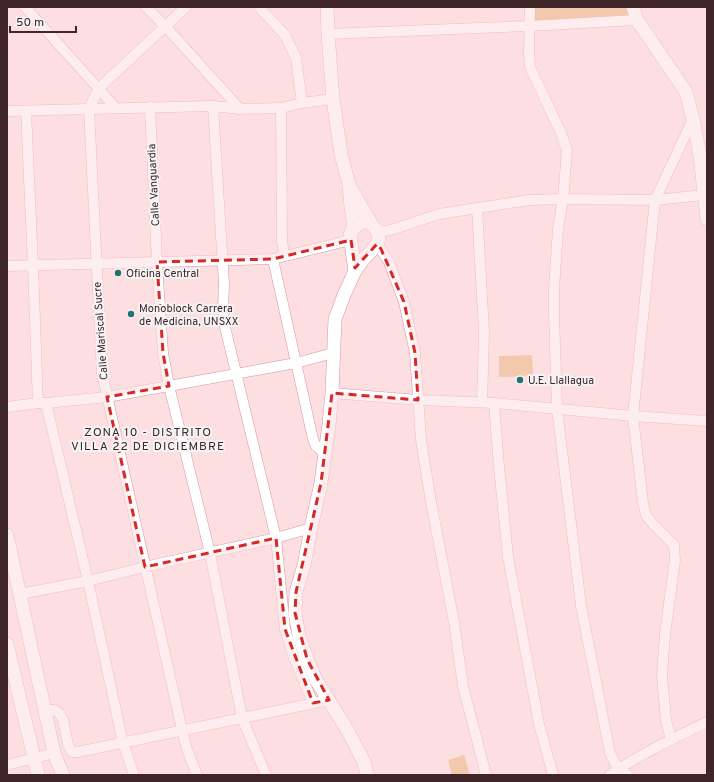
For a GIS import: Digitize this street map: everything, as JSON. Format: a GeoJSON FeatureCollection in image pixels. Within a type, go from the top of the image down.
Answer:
{"type":"FeatureCollection","features":[{"type":"Feature","properties":{"kind":"street"},"geometry":{"type":"LineString","coordinates":[[25,7],[116,108]]}},
{"type":"Feature","properties":{"kind":"street"},"geometry":{"type":"LineString","coordinates":[[146,7],[240,109]]}},
{"type":"Feature","properties":{"kind":"street"},"geometry":{"type":"LineString","coordinates":[[89,108],[99,88],[186,7]]}},
{"type":"Feature","properties":{"kind":"street"},"geometry":{"type":"LineString","coordinates":[[259,7],[285,36],[296,58],[302,103]]}},
{"type":"Feature","properties":{"kind":"street"},"geometry":{"type":"LineString","coordinates":[[327,7],[333,99],[341,154],[349,185],[354,227],[350,235],[355,271]]}},
{"type":"Feature","properties":{"kind":"street"},"geometry":{"type":"LineString","coordinates":[[530,7],[530,67],[562,133],[567,150],[563,199],[558,229],[554,289],[557,409],[581,606],[614,772]]}},
{"type":"Feature","properties":{"kind":"street"},"geometry":{"type":"LineString","coordinates":[[633,7],[637,20],[686,92],[694,119],[707,219]]}},
{"type":"Feature","properties":{"kind":"street"},"geometry":{"type":"LineString","coordinates":[[328,34],[637,20]]}},
{"type":"Feature","properties":{"kind":"street"},"geometry":{"type":"LineString","coordinates":[[9,109],[26,111],[89,108],[213,106],[240,109],[281,108],[302,103],[333,99]]}},
{"type":"Feature","properties":{"kind":"street"},"geometry":{"type":"LineString","coordinates":[[213,106],[224,284],[223,310],[225,327],[276,538],[285,629],[293,655],[313,703]]}},
{"type":"Feature","properties":{"kind":"street","name":"Calle Vanguardia"},"geometry":{"type":"LineString","coordinates":[[150,107],[163,353],[169,386],[210,553],[242,718],[266,775]]}},
{"type":"Feature","properties":{"kind":"street","name":"Calle Mariscal Sucre"},"geometry":{"type":"LineString","coordinates":[[89,108],[102,373],[182,730],[187,749],[197,775]]}},
{"type":"Feature","properties":{"kind":"street"},"geometry":{"type":"LineString","coordinates":[[281,108],[282,240],[284,256]]}},
{"type":"Feature","properties":{"kind":"street"},"geometry":{"type":"LineString","coordinates":[[26,111],[42,403],[88,581],[123,743],[134,775]]}},
{"type":"Feature","properties":{"kind":"street"},"geometry":{"type":"LineString","coordinates":[[671,740],[666,720],[662,676],[665,634],[675,560],[674,546],[646,515],[642,496],[633,416],[655,200],[694,119]]}},
{"type":"Feature","properties":{"kind":"street"},"geometry":{"type":"LineString","coordinates":[[349,185],[374,238]]}},
{"type":"Feature","properties":{"kind":"street"},"geometry":{"type":"LineString","coordinates":[[351,242],[357,249],[364,252],[374,238],[392,230],[439,214],[529,200],[655,200],[704,195]]}},
{"type":"Feature","properties":{"kind":"street"},"geometry":{"type":"LineString","coordinates":[[477,208],[484,332],[482,402]]}},
{"type":"Feature","properties":{"kind":"street"},"geometry":{"type":"LineString","coordinates":[[354,227],[366,223],[389,262],[404,302],[415,353],[422,448],[430,502],[454,622],[463,686],[486,775]]}},
{"type":"Feature","properties":{"kind":"street"},"geometry":{"type":"LineString","coordinates":[[367,775],[364,762],[348,731],[316,680],[299,636],[295,613],[296,592],[304,565],[321,483],[325,454],[332,393],[335,319],[355,271],[374,238]]}},
{"type":"Feature","properties":{"kind":"street"},"geometry":{"type":"LineString","coordinates":[[7,266],[273,259],[351,242]]}},
{"type":"Feature","properties":{"kind":"street"},"geometry":{"type":"LineString","coordinates":[[273,259],[313,439],[316,446],[325,454]]}},
{"type":"Feature","properties":{"kind":"street"},"geometry":{"type":"LineString","coordinates":[[7,407],[107,397],[296,363],[333,352]]}},
{"type":"Feature","properties":{"kind":"street"},"geometry":{"type":"LineString","coordinates":[[332,393],[418,400],[482,402],[633,416],[707,421]]}},
{"type":"Feature","properties":{"kind":"street"},"geometry":{"type":"LineString","coordinates":[[494,403],[508,557],[539,724],[553,775]]}},
{"type":"Feature","properties":{"kind":"street"},"geometry":{"type":"LineString","coordinates":[[20,594],[88,581],[276,538],[311,528]]}},
{"type":"Feature","properties":{"kind":"street"},"geometry":{"type":"LineString","coordinates":[[7,536],[54,753],[63,775]]}},
{"type":"Feature","properties":{"kind":"street"},"geometry":{"type":"LineString","coordinates":[[7,644],[38,775]]}},
{"type":"Feature","properties":{"kind":"street"},"geometry":{"type":"LineString","coordinates":[[45,710],[54,710],[59,713],[63,719],[68,745],[72,752],[78,752],[329,700]]}},
{"type":"Feature","properties":{"kind":"street"},"geometry":{"type":"LineString","coordinates":[[614,772],[707,722]]}},
{"type":"Feature","properties":{"kind":"street"},"geometry":{"type":"LineString","coordinates":[[7,765],[54,753]]}},
{"type":"Feature","properties":{"kind":"street"},"geometry":{"type":"LineString","coordinates":[[614,772],[628,775]]}},
{"type":"Feature","properties":{"kind":"highlighted area"},"geometry":{"type":"Polygon","coordinates":[[[351,240],[355,268],[377,244],[381,249],[404,302],[415,353],[418,400],[332,393],[321,483],[296,592],[295,613],[307,659],[329,700],[313,703],[285,629],[276,538],[145,567],[107,397],[169,386],[163,353],[157,262],[273,259],[351,240]]]}},
{"type":"Feature","properties":{"kind":"shaded area"},"geometry":{"type":"Polygon","coordinates":[[[530,7],[633,7],[637,20],[529,26],[530,7]]]}},
{"type":"Feature","properties":{"kind":"shaded area"},"geometry":{"type":"Polygon","coordinates":[[[532,355],[533,376],[499,377],[499,356],[532,355]]]}},
{"type":"Feature","properties":{"kind":"shaded area"},"geometry":{"type":"Polygon","coordinates":[[[464,755],[470,775],[452,775],[448,760],[464,755]]]}},
{"type":"Feature","properties":{"kind":"place","name":"Oficina Central"},"geometry":{"type":"Point","coordinates":[118,273]}},
{"type":"Feature","properties":{"kind":"place","name":"Monoblock Carrera de Medicina, UNSXX"},"geometry":{"type":"Point","coordinates":[131,314]}},
{"type":"Feature","properties":{"kind":"place","name":"U.E. Llallagua"},"geometry":{"type":"Point","coordinates":[520,380]}},
{"type":"Feature","properties":{"kind":"district","name":"ZONA 10 - DISTRITO VILLA 22 DE DICIEMBRE"},"geometry":{"type":"Point","coordinates":[148,439]}}]}
